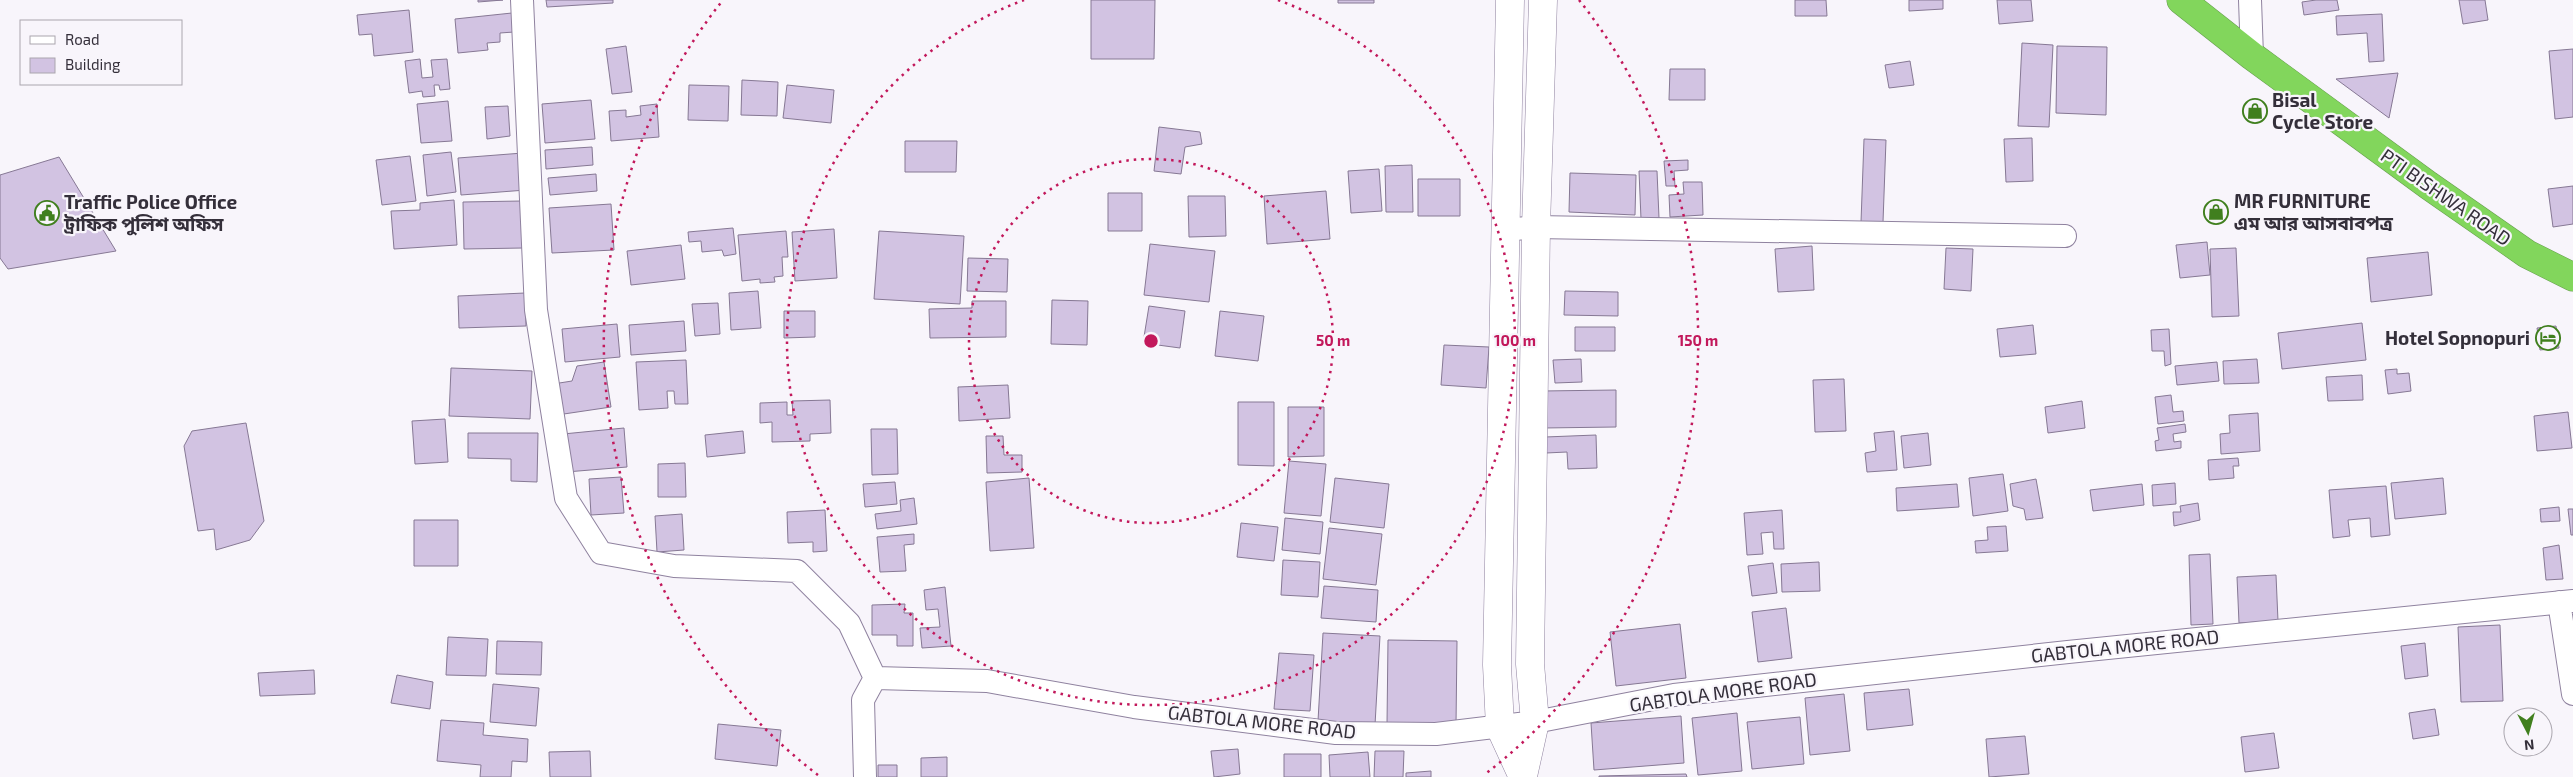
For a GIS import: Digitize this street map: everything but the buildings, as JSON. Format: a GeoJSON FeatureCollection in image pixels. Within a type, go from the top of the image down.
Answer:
{"type":"FeatureCollection","features":[{"type":"Feature","properties":{"kind":"highway","name":"PTI BISHWA ROAD"},"geometry":{"type":"LineString","coordinates":[[2181,0],[2252,56],[2527,254],[2573,277]]}},
{"type":"Feature","properties":{"kind":"street"},"geometry":{"type":"LineString","coordinates":[[522,0],[536,310],[566,498],[600,554],[674,566],[797,571],[849,623],[874,678],[863,700],[866,777]]}},
{"type":"Feature","properties":{"kind":"street"},"geometry":{"type":"LineString","coordinates":[[2250,0],[2252,56]]}},
{"type":"Feature","properties":{"kind":"street"},"geometry":{"type":"LineString","coordinates":[[1510,4],[1543,4],[1536,227],[1530,664],[1535,722],[1523,777],[1500,727],[1496,665],[1510,4]]}},
{"type":"Feature","properties":{"kind":"street"},"geometry":{"type":"LineString","coordinates":[[1505,230],[1536,227],[2065,236]]}},
{"type":"Feature","properties":{"kind":"street"},"geometry":{"type":"LineString","coordinates":[[2566,601],[2573,694]]}},
{"type":"Feature","properties":{"kind":"street","name":"GABTOLA MORE ROAD"},"geometry":{"type":"LineString","coordinates":[[874,678],[987,681],[1134,707],[1336,734],[1436,734],[1535,722],[1674,695],[2566,601]]}},
{"type":"Feature","properties":{"kind":"place","name":"Bisal Cycle Store"},"geometry":{"type":"Point","coordinates":[2255,111]}},
{"type":"Feature","properties":{"kind":"place","name":"MR FURNITURE এম আর আসবাবপত্র"},"geometry":{"type":"Point","coordinates":[2216,212]}},
{"type":"Feature","properties":{"kind":"place","name":"Traffic Police Office ট্রাফিক পুলিশ অফিস"},"geometry":{"type":"Point","coordinates":[47,213]}},
{"type":"Feature","properties":{"kind":"place","name":"Hotel Sopnopuri"},"geometry":{"type":"Point","coordinates":[2548,338]}}]}
